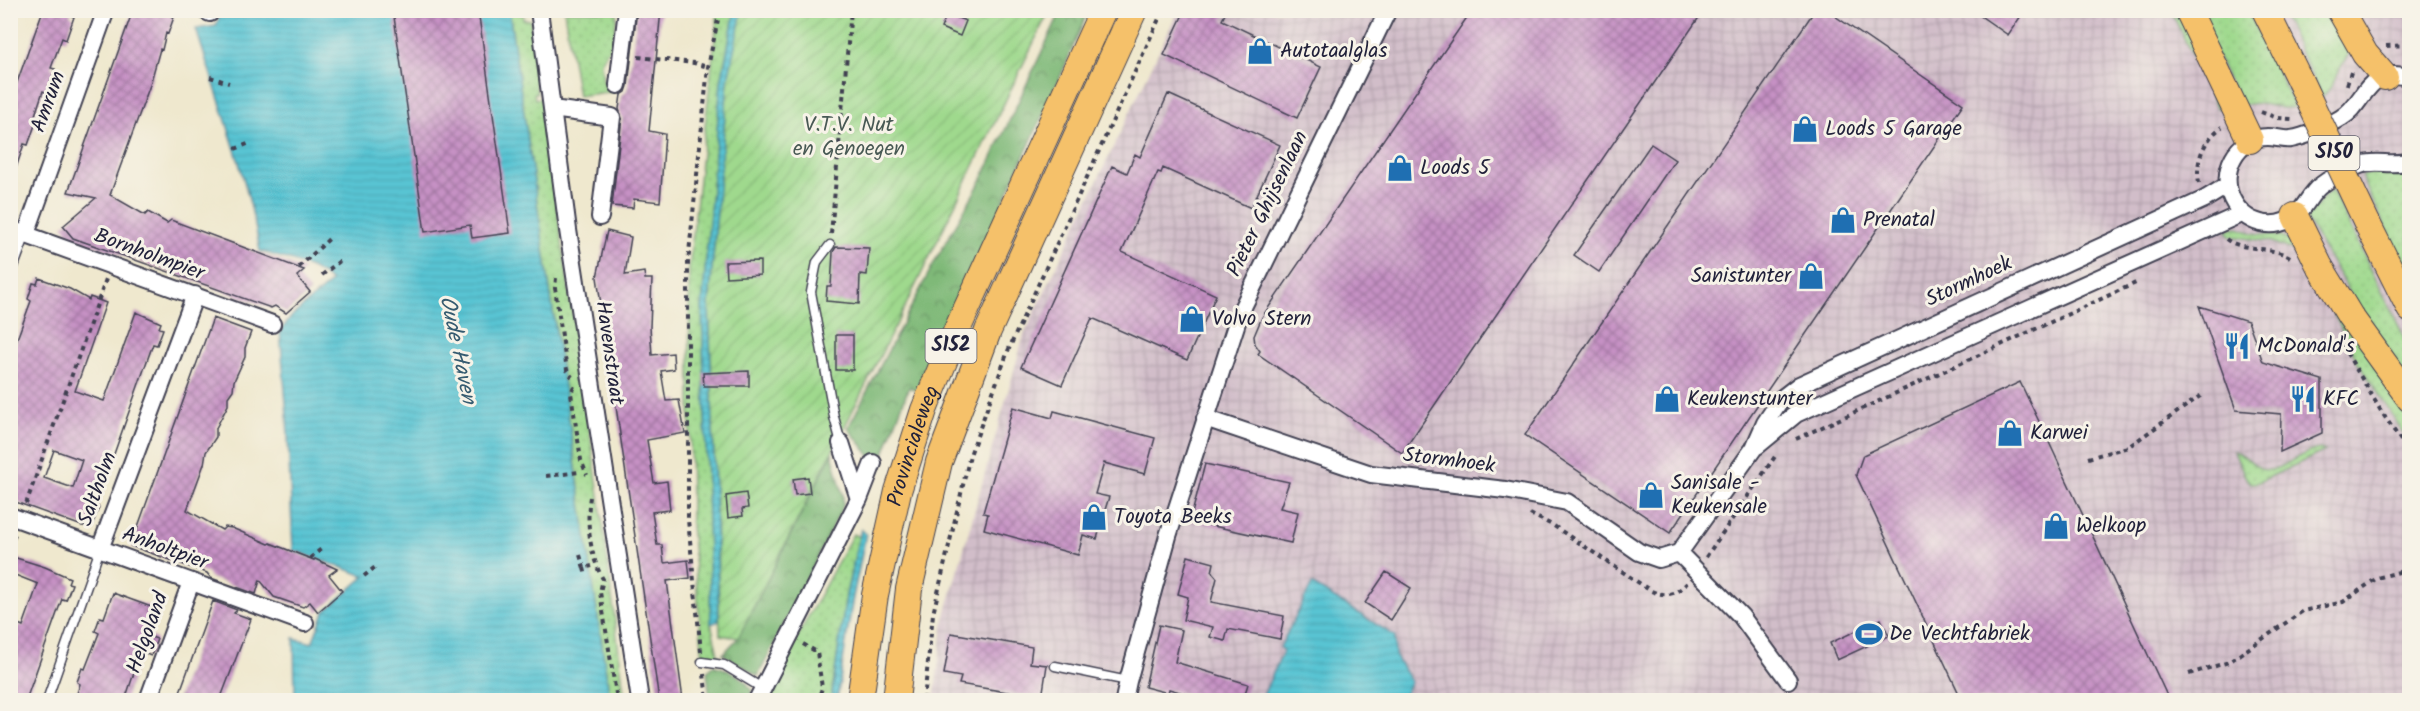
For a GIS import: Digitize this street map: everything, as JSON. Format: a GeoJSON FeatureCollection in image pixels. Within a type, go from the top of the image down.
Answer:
{"type":"FeatureCollection","features":[{"type":"Feature","properties":{"kind":"main road","name":"Provincialeweg"},"geometry":{"type":"LineString","coordinates":[[860,700],[875,595],[898,491],[924,410],[956,332],[1103,10]]}},
{"type":"Feature","properties":{"kind":"main road","name":"Provincialeweg"},"geometry":{"type":"LineString","coordinates":[[896,700],[909,589],[939,462],[988,331],[1134,10]]}},
{"type":"Feature","properties":{"kind":"main road"},"geometry":{"type":"LineString","coordinates":[[2188,10],[2250,140]]}},
{"type":"Feature","properties":{"kind":"main road","name":"S150"},"geometry":{"type":"LineString","coordinates":[[2265,10],[2409,309]]}},
{"type":"Feature","properties":{"kind":"main road"},"geometry":{"type":"LineString","coordinates":[[2340,10],[2365,54],[2397,77]]}},
{"type":"Feature","properties":{"kind":"main road"},"geometry":{"type":"LineString","coordinates":[[2295,216],[2319,265],[2350,316],[2409,399]]}},
{"type":"Feature","properties":{"kind":"street","name":"Amrum"},"geometry":{"type":"LineString","coordinates":[[18,231],[106,10]]}},
{"type":"Feature","properties":{"kind":"street","name":"Havenstraat"},"geometry":{"type":"LineString","coordinates":[[539,10],[603,466],[640,700]]}},
{"type":"Feature","properties":{"kind":"street"},"geometry":{"type":"LineString","coordinates":[[618,85],[627,10]]}},
{"type":"Feature","properties":{"kind":"street","name":"Pieter Ghijsenlaan"},"geometry":{"type":"LineString","coordinates":[[1125,700],[1128,681],[1168,536],[1240,313],[1388,10]]}},
{"type":"Feature","properties":{"kind":"street"},"geometry":{"type":"LineString","coordinates":[[2397,77],[2365,89],[2344,117],[2308,135],[2288,139],[2268,136],[2250,140],[2237,150],[2234,156],[2227,171],[2228,185],[2232,199],[2241,214],[2260,223],[2282,223],[2295,216],[2322,184],[2360,165],[2371,162],[2395,164],[2409,161]]}},
{"type":"Feature","properties":{"kind":"street"},"geometry":{"type":"LineString","coordinates":[[552,109],[612,117],[600,217]]}},
{"type":"Feature","properties":{"kind":"street","name":"Stormhoek"},"geometry":{"type":"LineString","coordinates":[[1205,418],[1371,474],[1505,490],[1561,500],[1578,508],[1649,557],[1659,559],[1679,553],[1754,448],[1765,423],[1781,399],[1799,385],[2205,199],[2228,185]]}},
{"type":"Feature","properties":{"kind":"street","name":"Stormhoek"},"geometry":{"type":"LineString","coordinates":[[1754,448],[1796,414],[2241,214]]}},
{"type":"Feature","properties":{"kind":"street","name":"Bornholmpier"},"geometry":{"type":"LineString","coordinates":[[18,231],[272,324]]}},
{"type":"Feature","properties":{"kind":"street"},"geometry":{"type":"LineString","coordinates":[[2077,256],[2089,282]]}},
{"type":"Feature","properties":{"kind":"street","name":"Saltholm"},"geometry":{"type":"LineString","coordinates":[[100,549],[195,295]]}},
{"type":"Feature","properties":{"kind":"street"},"geometry":{"type":"LineString","coordinates":[[841,443],[859,499]]}},
{"type":"Feature","properties":{"kind":"street"},"geometry":{"type":"LineString","coordinates":[[760,694],[859,499],[873,463]]}},
{"type":"Feature","properties":{"kind":"street","name":"Anholtpier"},"geometry":{"type":"LineString","coordinates":[[15,518],[305,623]]}},
{"type":"Feature","properties":{"kind":"street"},"geometry":{"type":"LineString","coordinates":[[1679,553],[1741,616],[1788,680]]}},
{"type":"Feature","properties":{"kind":"street","name":"Helgoland"},"geometry":{"type":"LineString","coordinates":[[148,700],[191,582]]}},
{"type":"Feature","properties":{"kind":"lane","name":"Amrum"},"geometry":{"type":"LineString","coordinates":[[10,277],[18,231]]}},
{"type":"Feature","properties":{"kind":"lane"},"geometry":{"type":"LineString","coordinates":[[830,245],[818,262],[812,292],[834,417],[841,443]]}},
{"type":"Feature","properties":{"kind":"lane","name":"Saltholm"},"geometry":{"type":"LineString","coordinates":[[47,700],[100,549]]}},
{"type":"Feature","properties":{"kind":"lane"},"geometry":{"type":"LineString","coordinates":[[702,662],[724,665],[760,694]]}},
{"type":"Feature","properties":{"kind":"lane"},"geometry":{"type":"LineString","coordinates":[[1055,666],[1128,681]]}},
{"type":"Feature","properties":{"kind":"path"},"geometry":{"type":"LineString","coordinates":[[707,700],[688,520],[688,263],[708,67],[720,10]]}},
{"type":"Feature","properties":{"kind":"path"},"geometry":{"type":"LineString","coordinates":[[830,245],[851,10]]}},
{"type":"Feature","properties":{"kind":"path"},"geometry":{"type":"LineString","coordinates":[[924,700],[933,614],[970,455],[1008,351],[1163,10]]}},
{"type":"Feature","properties":{"kind":"path"},"geometry":{"type":"LineString","coordinates":[[622,56],[694,63],[708,67]]}},
{"type":"Feature","properties":{"kind":"path"},"geometry":{"type":"LineString","coordinates":[[210,77],[229,83]]}},
{"type":"Feature","properties":{"kind":"path"},"geometry":{"type":"LineString","coordinates":[[235,149],[250,143]]}},
{"type":"Feature","properties":{"kind":"path"},"geometry":{"type":"LineString","coordinates":[[299,267],[330,238]]}},
{"type":"Feature","properties":{"kind":"path"},"geometry":{"type":"LineString","coordinates":[[322,275],[340,260]]}},
{"type":"Feature","properties":{"kind":"path"},"geometry":{"type":"LineString","coordinates":[[10,547],[15,518],[111,265]]}},
{"type":"Feature","properties":{"kind":"path"},"geometry":{"type":"LineString","coordinates":[[2088,458],[2128,447],[2203,394]]}},
{"type":"Feature","properties":{"kind":"path"},"geometry":{"type":"LineString","coordinates":[[546,476],[580,472]]}},
{"type":"Feature","properties":{"kind":"path"},"geometry":{"type":"LineString","coordinates":[[310,558],[324,547]]}},
{"type":"Feature","properties":{"kind":"path"},"geometry":{"type":"LineString","coordinates":[[580,555],[586,576]]}},
{"type":"Feature","properties":{"kind":"path"},"geometry":{"type":"LineString","coordinates":[[364,576],[378,565]]}},
{"type":"Feature","properties":{"kind":"path"},"geometry":{"type":"LineString","coordinates":[[584,568],[592,566]]}},
{"type":"Feature","properties":{"kind":"path"},"geometry":{"type":"LineString","coordinates":[[2189,674],[2229,662],[2303,611],[2343,602],[2377,578],[2409,569]]}},
{"type":"Feature","properties":{"kind":"path"},"geometry":{"type":"LineString","coordinates":[[788,636],[816,652],[822,688],[818,700]]}},
{"type":"Feature","properties":{"kind":"shaded area"},"geometry":{"type":"Polygon","coordinates":[[[1178,11],[2409,11],[2409,700],[934,700],[944,619],[1024,335],[1178,11]]]}},
{"type":"Feature","properties":{"kind":"green space"},"geometry":{"type":"Polygon","coordinates":[[[509,11],[529,11],[523,14],[523,19],[530,20],[540,81],[535,82],[537,93],[534,93],[535,99],[541,98],[600,502],[625,700],[610,700],[509,11]]]}},
{"type":"Feature","properties":{"kind":"green space"},"geometry":{"type":"Polygon","coordinates":[[[564,11],[617,11],[614,40],[601,63],[603,82],[616,80],[616,91],[578,96],[564,11]]]}},
{"type":"Feature","properties":{"kind":"green space"},"geometry":{"type":"Polygon","coordinates":[[[718,11],[735,11],[721,82],[702,307],[711,623],[719,660],[703,657],[691,525],[689,269],[718,11]]]}},
{"type":"Feature","properties":{"kind":"green space","name":"V.T.V. Nut en Genoegen"},"geometry":{"type":"Polygon","coordinates":[[[737,11],[1049,11],[911,295],[738,638],[720,635],[709,305],[728,81],[737,11]]]}},
{"type":"Feature","properties":{"kind":"green space"},"geometry":{"type":"Polygon","coordinates":[[[1061,11],[1088,11],[917,391],[909,387],[879,467],[848,428],[935,261],[982,179],[1061,11]]]}},
{"type":"Feature","properties":{"kind":"green space"},"geometry":{"type":"Polygon","coordinates":[[[2171,11],[2181,11],[2225,105],[2217,109],[2171,11]]]}},
{"type":"Feature","properties":{"kind":"green space"},"geometry":{"type":"Polygon","coordinates":[[[2196,11],[2248,11],[2295,107],[2281,108],[2256,103],[2241,106],[2196,11]]]}},
{"type":"Feature","properties":{"kind":"green space"},"geometry":{"type":"Polygon","coordinates":[[[2281,11],[2327,11],[2352,50],[2322,97],[2281,11]]]}},
{"type":"Feature","properties":{"kind":"green space"},"geometry":{"type":"Polygon","coordinates":[[[2377,172],[2409,173],[2409,277],[2361,176],[2377,172]]]}},
{"type":"Feature","properties":{"kind":"green space"},"geometry":{"type":"Polygon","coordinates":[[[2332,190],[2409,347],[2409,386],[2391,362],[2306,219],[2332,190]]]}},
{"type":"Feature","properties":{"kind":"green space"},"geometry":{"type":"Polygon","coordinates":[[[2235,227],[2253,233],[2279,236],[2297,244],[2409,411],[2409,441],[2357,361],[2331,308],[2300,254],[2272,242],[2231,236],[2226,229],[2235,227]]]}},
{"type":"Feature","properties":{"kind":"green space"},"geometry":{"type":"Polygon","coordinates":[[[2320,449],[2325,451],[2257,483],[2251,483],[2246,478],[2234,451],[2266,470],[2279,467],[2306,453],[2320,449]]]}},
{"type":"Feature","properties":{"kind":"green space"},"geometry":{"type":"Polygon","coordinates":[[[832,453],[843,495],[843,506],[758,676],[723,654],[738,638],[832,453]]]}},
{"type":"Feature","properties":{"kind":"green space"},"geometry":{"type":"Polygon","coordinates":[[[853,534],[859,537],[846,595],[831,700],[770,700],[794,643],[853,534]]]}},
{"type":"Feature","properties":{"kind":"green space"},"geometry":{"type":"Polygon","coordinates":[[[713,665],[731,672],[749,686],[752,692],[748,700],[710,700],[707,672],[713,665]]]}},
{"type":"Feature","properties":{"kind":"water","name":"Oude Haven"},"geometry":{"type":"Polygon","coordinates":[[[221,11],[509,11],[610,700],[295,700],[294,638],[312,643],[324,612],[365,576],[293,550],[287,415],[280,331],[292,316],[331,282],[308,267],[260,251],[240,167],[196,29],[216,26],[221,11]]]}},
{"type":"Feature","properties":{"kind":"water"},"geometry":{"type":"Polygon","coordinates":[[[735,11],[742,11],[728,80],[709,305],[719,621],[711,624],[702,307],[721,82],[735,11]]]}},
{"type":"Feature","properties":{"kind":"water"},"geometry":{"type":"Polygon","coordinates":[[[861,529],[866,534],[853,597],[837,700],[831,700],[846,595],[861,529]]]}},
{"type":"Feature","properties":{"kind":"water"},"geometry":{"type":"Polygon","coordinates":[[[1312,584],[1395,636],[1395,655],[1411,682],[1401,700],[1261,700],[1283,651],[1280,647],[1312,584]]]}},
{"type":"Feature","properties":{"kind":"building"},"geometry":{"type":"Polygon","coordinates":[[[43,10],[72,10],[70,15],[74,17],[66,40],[62,38],[51,68],[55,69],[47,93],[43,91],[28,145],[24,144],[13,177],[10,176],[10,102],[43,10]]]}},
{"type":"Feature","properties":{"kind":"building"},"geometry":{"type":"Polygon","coordinates":[[[133,10],[157,10],[174,17],[168,34],[166,33],[162,50],[160,49],[150,85],[110,195],[145,215],[148,212],[167,223],[171,220],[304,270],[297,276],[310,292],[286,313],[275,306],[271,308],[73,238],[63,226],[96,198],[68,192],[133,10]]]}},
{"type":"Feature","properties":{"kind":"building"},"geometry":{"type":"Polygon","coordinates":[[[393,10],[478,10],[510,233],[472,238],[470,225],[425,232],[393,10]]]}},
{"type":"Feature","properties":{"kind":"building"},"geometry":{"type":"Polygon","coordinates":[[[637,10],[661,10],[649,131],[665,134],[660,202],[634,199],[633,208],[612,206],[622,118],[619,109],[621,95],[626,92],[628,86],[637,10]]]}},
{"type":"Feature","properties":{"kind":"building"},"geometry":{"type":"Polygon","coordinates":[[[1185,10],[1227,10],[1222,20],[1321,67],[1297,118],[1164,55],[1185,10]]]}},
{"type":"Feature","properties":{"kind":"building"},"geometry":{"type":"Polygon","coordinates":[[[1472,10],[1704,10],[1402,453],[1258,354],[1260,351],[1255,344],[1254,336],[1262,317],[1472,10]]]}},
{"type":"Feature","properties":{"kind":"building"},"geometry":{"type":"Polygon","coordinates":[[[1815,10],[1826,10],[1963,104],[1670,533],[1525,435],[1815,10]]]}},
{"type":"Feature","properties":{"kind":"building"},"geometry":{"type":"Polygon","coordinates":[[[1972,10],[2025,10],[2008,35],[1972,10]]]}},
{"type":"Feature","properties":{"kind":"building"},"geometry":{"type":"Polygon","coordinates":[[[947,14],[966,21],[960,36],[941,28],[947,14]]]}},
{"type":"Feature","properties":{"kind":"building"},"geometry":{"type":"Polygon","coordinates":[[[1168,94],[1280,145],[1251,208],[1163,168],[1161,173],[1158,172],[1122,252],[1216,295],[1187,360],[1092,318],[1062,385],[1021,367],[1112,166],[1127,173],[1135,154],[1140,157],[1168,94]]]}},
{"type":"Feature","properties":{"kind":"building"},"geometry":{"type":"Polygon","coordinates":[[[1651,144],[1675,160],[1599,272],[1574,255],[1651,144]]]}},
{"type":"Feature","properties":{"kind":"building"},"geometry":{"type":"Polygon","coordinates":[[[607,231],[631,237],[625,275],[644,272],[645,279],[652,279],[650,327],[652,355],[673,353],[674,369],[661,371],[666,401],[679,400],[685,433],[647,440],[654,483],[667,481],[670,510],[652,512],[657,545],[662,545],[664,563],[688,560],[690,578],[667,581],[683,700],[659,700],[597,277],[607,231]]]}},
{"type":"Feature","properties":{"kind":"building"},"geometry":{"type":"Polygon","coordinates":[[[836,247],[869,248],[867,275],[860,274],[859,304],[826,301],[827,286],[831,286],[833,252],[836,247]]]}},
{"type":"Feature","properties":{"kind":"building"},"geometry":{"type":"Polygon","coordinates":[[[760,261],[760,275],[726,277],[725,262],[760,261]]]}},
{"type":"Feature","properties":{"kind":"building"},"geometry":{"type":"Polygon","coordinates":[[[39,278],[70,289],[89,300],[90,297],[106,303],[75,391],[104,401],[136,312],[161,323],[159,328],[163,329],[157,345],[153,344],[96,505],[99,507],[93,523],[90,522],[88,526],[82,526],[10,500],[10,358],[31,301],[28,299],[33,283],[37,284],[39,278]],[[54,450],[44,478],[73,488],[82,460],[54,450]]]}},
{"type":"Feature","properties":{"kind":"building"},"geometry":{"type":"Polygon","coordinates":[[[2199,306],[2248,321],[2263,362],[2322,380],[2322,433],[2280,452],[2281,414],[2236,410],[2199,306]]]}},
{"type":"Feature","properties":{"kind":"building"},"geometry":{"type":"Polygon","coordinates":[[[213,318],[251,332],[245,348],[245,357],[234,381],[233,390],[228,397],[228,405],[216,428],[216,437],[206,452],[204,464],[187,510],[222,530],[225,527],[232,528],[337,569],[329,575],[342,591],[318,612],[310,602],[303,607],[274,597],[260,580],[256,594],[211,578],[207,573],[131,546],[213,318]]]}},
{"type":"Feature","properties":{"kind":"building"},"geometry":{"type":"Polygon","coordinates":[[[836,335],[853,335],[853,370],[836,370],[836,335]]]}},
{"type":"Feature","properties":{"kind":"building"},"geometry":{"type":"Polygon","coordinates":[[[749,371],[749,386],[704,386],[703,373],[749,371]]]}},
{"type":"Feature","properties":{"kind":"building"},"geometry":{"type":"Polygon","coordinates":[[[2020,382],[2169,700],[1962,700],[1856,475],[1863,455],[2020,382]]]}},
{"type":"Feature","properties":{"kind":"building"},"geometry":{"type":"Polygon","coordinates":[[[1013,407],[1052,418],[1054,411],[1155,438],[1145,474],[1104,463],[1095,494],[1109,497],[1097,539],[1083,535],[1078,555],[984,529],[988,514],[983,513],[1013,407]]]}},
{"type":"Feature","properties":{"kind":"building"},"geometry":{"type":"Polygon","coordinates":[[[1205,464],[1289,482],[1280,508],[1298,512],[1291,543],[1190,521],[1205,464]]]}},
{"type":"Feature","properties":{"kind":"building"},"geometry":{"type":"Polygon","coordinates":[[[808,477],[810,493],[795,495],[793,479],[808,477]]]}},
{"type":"Feature","properties":{"kind":"building"},"geometry":{"type":"Polygon","coordinates":[[[746,493],[748,508],[742,509],[743,516],[728,518],[726,496],[746,493]]]}},
{"type":"Feature","properties":{"kind":"building"},"geometry":{"type":"Polygon","coordinates":[[[10,556],[70,578],[68,583],[72,584],[66,600],[62,599],[26,700],[10,700],[10,644],[18,624],[23,626],[38,584],[10,573],[10,556]]]}},
{"type":"Feature","properties":{"kind":"building"},"geometry":{"type":"Polygon","coordinates":[[[1188,556],[1214,563],[1212,572],[1217,578],[1211,602],[1284,616],[1280,639],[1228,629],[1225,641],[1210,637],[1213,627],[1183,620],[1188,597],[1178,594],[1188,556]]]}},
{"type":"Feature","properties":{"kind":"building"},"geometry":{"type":"Polygon","coordinates":[[[1386,572],[1411,588],[1391,620],[1365,603],[1386,572]]]}},
{"type":"Feature","properties":{"kind":"building"},"geometry":{"type":"Polygon","coordinates":[[[113,593],[154,608],[148,636],[157,639],[151,656],[141,652],[125,700],[75,700],[80,684],[77,682],[82,668],[85,669],[99,633],[95,631],[100,617],[104,618],[113,593]]]}},
{"type":"Feature","properties":{"kind":"building"},"geometry":{"type":"Polygon","coordinates":[[[213,601],[237,610],[234,613],[251,619],[220,700],[177,700],[213,601]]]}},
{"type":"Feature","properties":{"kind":"building"},"geometry":{"type":"Polygon","coordinates":[[[1881,619],[1889,636],[1837,660],[1830,643],[1881,619]]]}},
{"type":"Feature","properties":{"kind":"building"},"geometry":{"type":"Polygon","coordinates":[[[1159,625],[1182,630],[1175,662],[1248,684],[1243,700],[1207,700],[1169,689],[1168,693],[1145,687],[1159,625]]]}},
{"type":"Feature","properties":{"kind":"building"},"geometry":{"type":"Polygon","coordinates":[[[951,633],[1032,647],[1030,663],[1047,665],[1042,698],[959,684],[961,677],[944,674],[951,633]]]}},
{"type":"Feature","properties":{"kind":"place","name":"Autotaalglas"},"geometry":{"type":"Point","coordinates":[1260,51]}},
{"type":"Feature","properties":{"kind":"place","name":"Loods 5 Garage"},"geometry":{"type":"Point","coordinates":[1805,129]}},
{"type":"Feature","properties":{"kind":"place","name":"Loods 5"},"geometry":{"type":"Point","coordinates":[1400,168]}},
{"type":"Feature","properties":{"kind":"place","name":"Prenatal"},"geometry":{"type":"Point","coordinates":[1843,220]}},
{"type":"Feature","properties":{"kind":"place","name":"Sanistunter"},"geometry":{"type":"Point","coordinates":[1811,276]}},
{"type":"Feature","properties":{"kind":"place","name":"Volvo Stern"},"geometry":{"type":"Point","coordinates":[1192,319]}},
{"type":"Feature","properties":{"kind":"place","name":"McDonald's"},"geometry":{"type":"Point","coordinates":[2237,346]}},
{"type":"Feature","properties":{"kind":"place","name":"Keukenstunter"},"geometry":{"type":"Point","coordinates":[1667,399]}},
{"type":"Feature","properties":{"kind":"place","name":"KFC"},"geometry":{"type":"Point","coordinates":[2303,399]}},
{"type":"Feature","properties":{"kind":"place","name":"Karwei"},"geometry":{"type":"Point","coordinates":[2010,433]}},
{"type":"Feature","properties":{"kind":"place","name":"Sanisale - Keukensale"},"geometry":{"type":"Point","coordinates":[1651,495]}},
{"type":"Feature","properties":{"kind":"place","name":"Toyota Beeks"},"geometry":{"type":"Point","coordinates":[1094,517]}},
{"type":"Feature","properties":{"kind":"place","name":"Welkoop"},"geometry":{"type":"Point","coordinates":[2056,526]}},
{"type":"Feature","properties":{"kind":"place","name":"De Vechtfabriek"},"geometry":{"type":"Point","coordinates":[1869,634]}}]}
